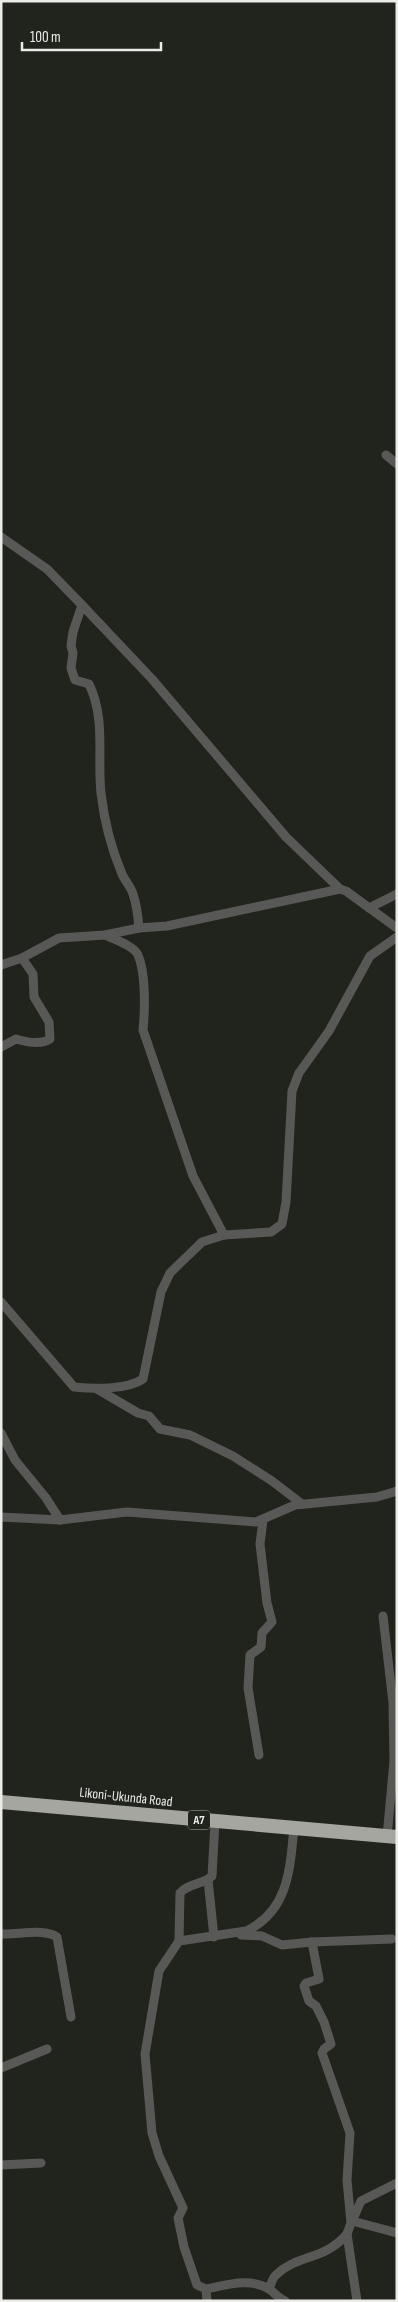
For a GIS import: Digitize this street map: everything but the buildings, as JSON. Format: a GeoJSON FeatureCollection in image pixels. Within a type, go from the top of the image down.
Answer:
{"type":"FeatureCollection","features":[{"type":"Feature","properties":{"kind":"highway","name":"Likoni-Ukunda Road"},"geometry":{"type":"LineString","coordinates":[[1,1802],[392,1837]]}},
{"type":"Feature","properties":{"kind":"street"},"geometry":{"type":"LineString","coordinates":[[386,455],[397,464]]}},
{"type":"Feature","properties":{"kind":"street"},"geometry":{"type":"LineString","coordinates":[[1,537],[47,569],[82,605],[152,679],[286,837],[340,889],[397,928]]}},
{"type":"Feature","properties":{"kind":"street"},"geometry":{"type":"LineString","coordinates":[[82,605],[73,632],[71,668],[75,680],[88,683],[91,686],[100,720],[98,766],[101,795],[116,859],[134,895],[139,928]]}},
{"type":"Feature","properties":{"kind":"street"},"geometry":{"type":"LineString","coordinates":[[1,965],[22,958],[59,938],[166,926],[340,889]]}},
{"type":"Feature","properties":{"kind":"street"},"geometry":{"type":"LineString","coordinates":[[369,908],[397,894]]}},
{"type":"Feature","properties":{"kind":"street"},"geometry":{"type":"LineString","coordinates":[[105,934],[131,948],[138,955],[145,1005],[143,1030],[193,1176],[224,1235]]}},
{"type":"Feature","properties":{"kind":"street"},"geometry":{"type":"LineString","coordinates":[[1,1302],[74,1388],[97,1389],[134,1384],[143,1379],[160,1292],[166,1278],[202,1242],[224,1235],[271,1232],[282,1224],[286,1202],[294,1083],[299,1073],[330,1031],[370,956],[397,937]]}},
{"type":"Feature","properties":{"kind":"street"},"geometry":{"type":"LineString","coordinates":[[1,1047],[16,1039],[28,1042],[47,1041],[50,1039],[49,1022],[34,997],[32,974],[22,958]]}},
{"type":"Feature","properties":{"kind":"street"},"geometry":{"type":"LineString","coordinates":[[97,1389],[138,1413],[149,1416],[160,1429],[190,1436],[232,1456],[272,1481],[302,1504]]}},
{"type":"Feature","properties":{"kind":"street"},"geometry":{"type":"LineString","coordinates":[[1,1433],[15,1460],[46,1498],[60,1520]]}},
{"type":"Feature","properties":{"kind":"street"},"geometry":{"type":"LineString","coordinates":[[1,1517],[60,1520],[127,1512],[178,1514],[250,1523],[263,1520],[295,1505],[377,1497],[397,1491]]}},
{"type":"Feature","properties":{"kind":"street"},"geometry":{"type":"LineString","coordinates":[[259,1755],[248,1688],[250,1655],[262,1647],[262,1633],[272,1622],[267,1603],[260,1544],[263,1520]]}},
{"type":"Feature","properties":{"kind":"street"},"geometry":{"type":"LineString","coordinates":[[382,1616],[392,1650],[394,1761],[392,1837]]}},
{"type":"Feature","properties":{"kind":"street"},"geometry":{"type":"LineString","coordinates":[[215,1822],[212,1876],[208,1880],[184,1889],[180,1893],[179,1941],[159,1971],[145,2054],[149,2118],[159,2156],[183,2208],[178,2218],[184,2247],[197,2285],[206,2289],[246,2281],[269,2289],[276,2297],[285,2301]]}},
{"type":"Feature","properties":{"kind":"street"},"geometry":{"type":"LineString","coordinates":[[179,1941],[233,1934],[255,1926],[283,1894],[289,1876],[294,1827]]}},
{"type":"Feature","properties":{"kind":"street"},"geometry":{"type":"LineString","coordinates":[[208,1880],[214,1937]]}},
{"type":"Feature","properties":{"kind":"street"},"geometry":{"type":"LineString","coordinates":[[1,1934],[37,1932],[52,1934],[57,1938],[71,2017]]}},
{"type":"Feature","properties":{"kind":"street"},"geometry":{"type":"LineString","coordinates":[[233,1934],[260,1936],[282,1945],[392,1939]]}},
{"type":"Feature","properties":{"kind":"street"},"geometry":{"type":"LineString","coordinates":[[312,1942],[319,1978],[306,1983],[304,1986],[309,2001],[316,2006],[331,2044],[324,2048],[322,2053],[350,2133],[348,2180],[351,2222]]}},
{"type":"Feature","properties":{"kind":"street"},"geometry":{"type":"LineString","coordinates":[[1,2068],[47,2049]]}},
{"type":"Feature","properties":{"kind":"street"},"geometry":{"type":"LineString","coordinates":[[1,2165],[41,2163]]}},
{"type":"Feature","properties":{"kind":"street"},"geometry":{"type":"LineString","coordinates":[[357,2301],[347,2234],[351,2222],[361,2201],[397,2183]]}},
{"type":"Feature","properties":{"kind":"street"},"geometry":{"type":"LineString","coordinates":[[351,2222],[397,2233]]}},
{"type":"Feature","properties":{"kind":"street"},"geometry":{"type":"LineString","coordinates":[[269,2289],[274,2276],[295,2263],[330,2250],[347,2234]]}},
{"type":"Feature","properties":{"kind":"street"},"geometry":{"type":"LineString","coordinates":[[206,2289],[207,2301]]}}]}
